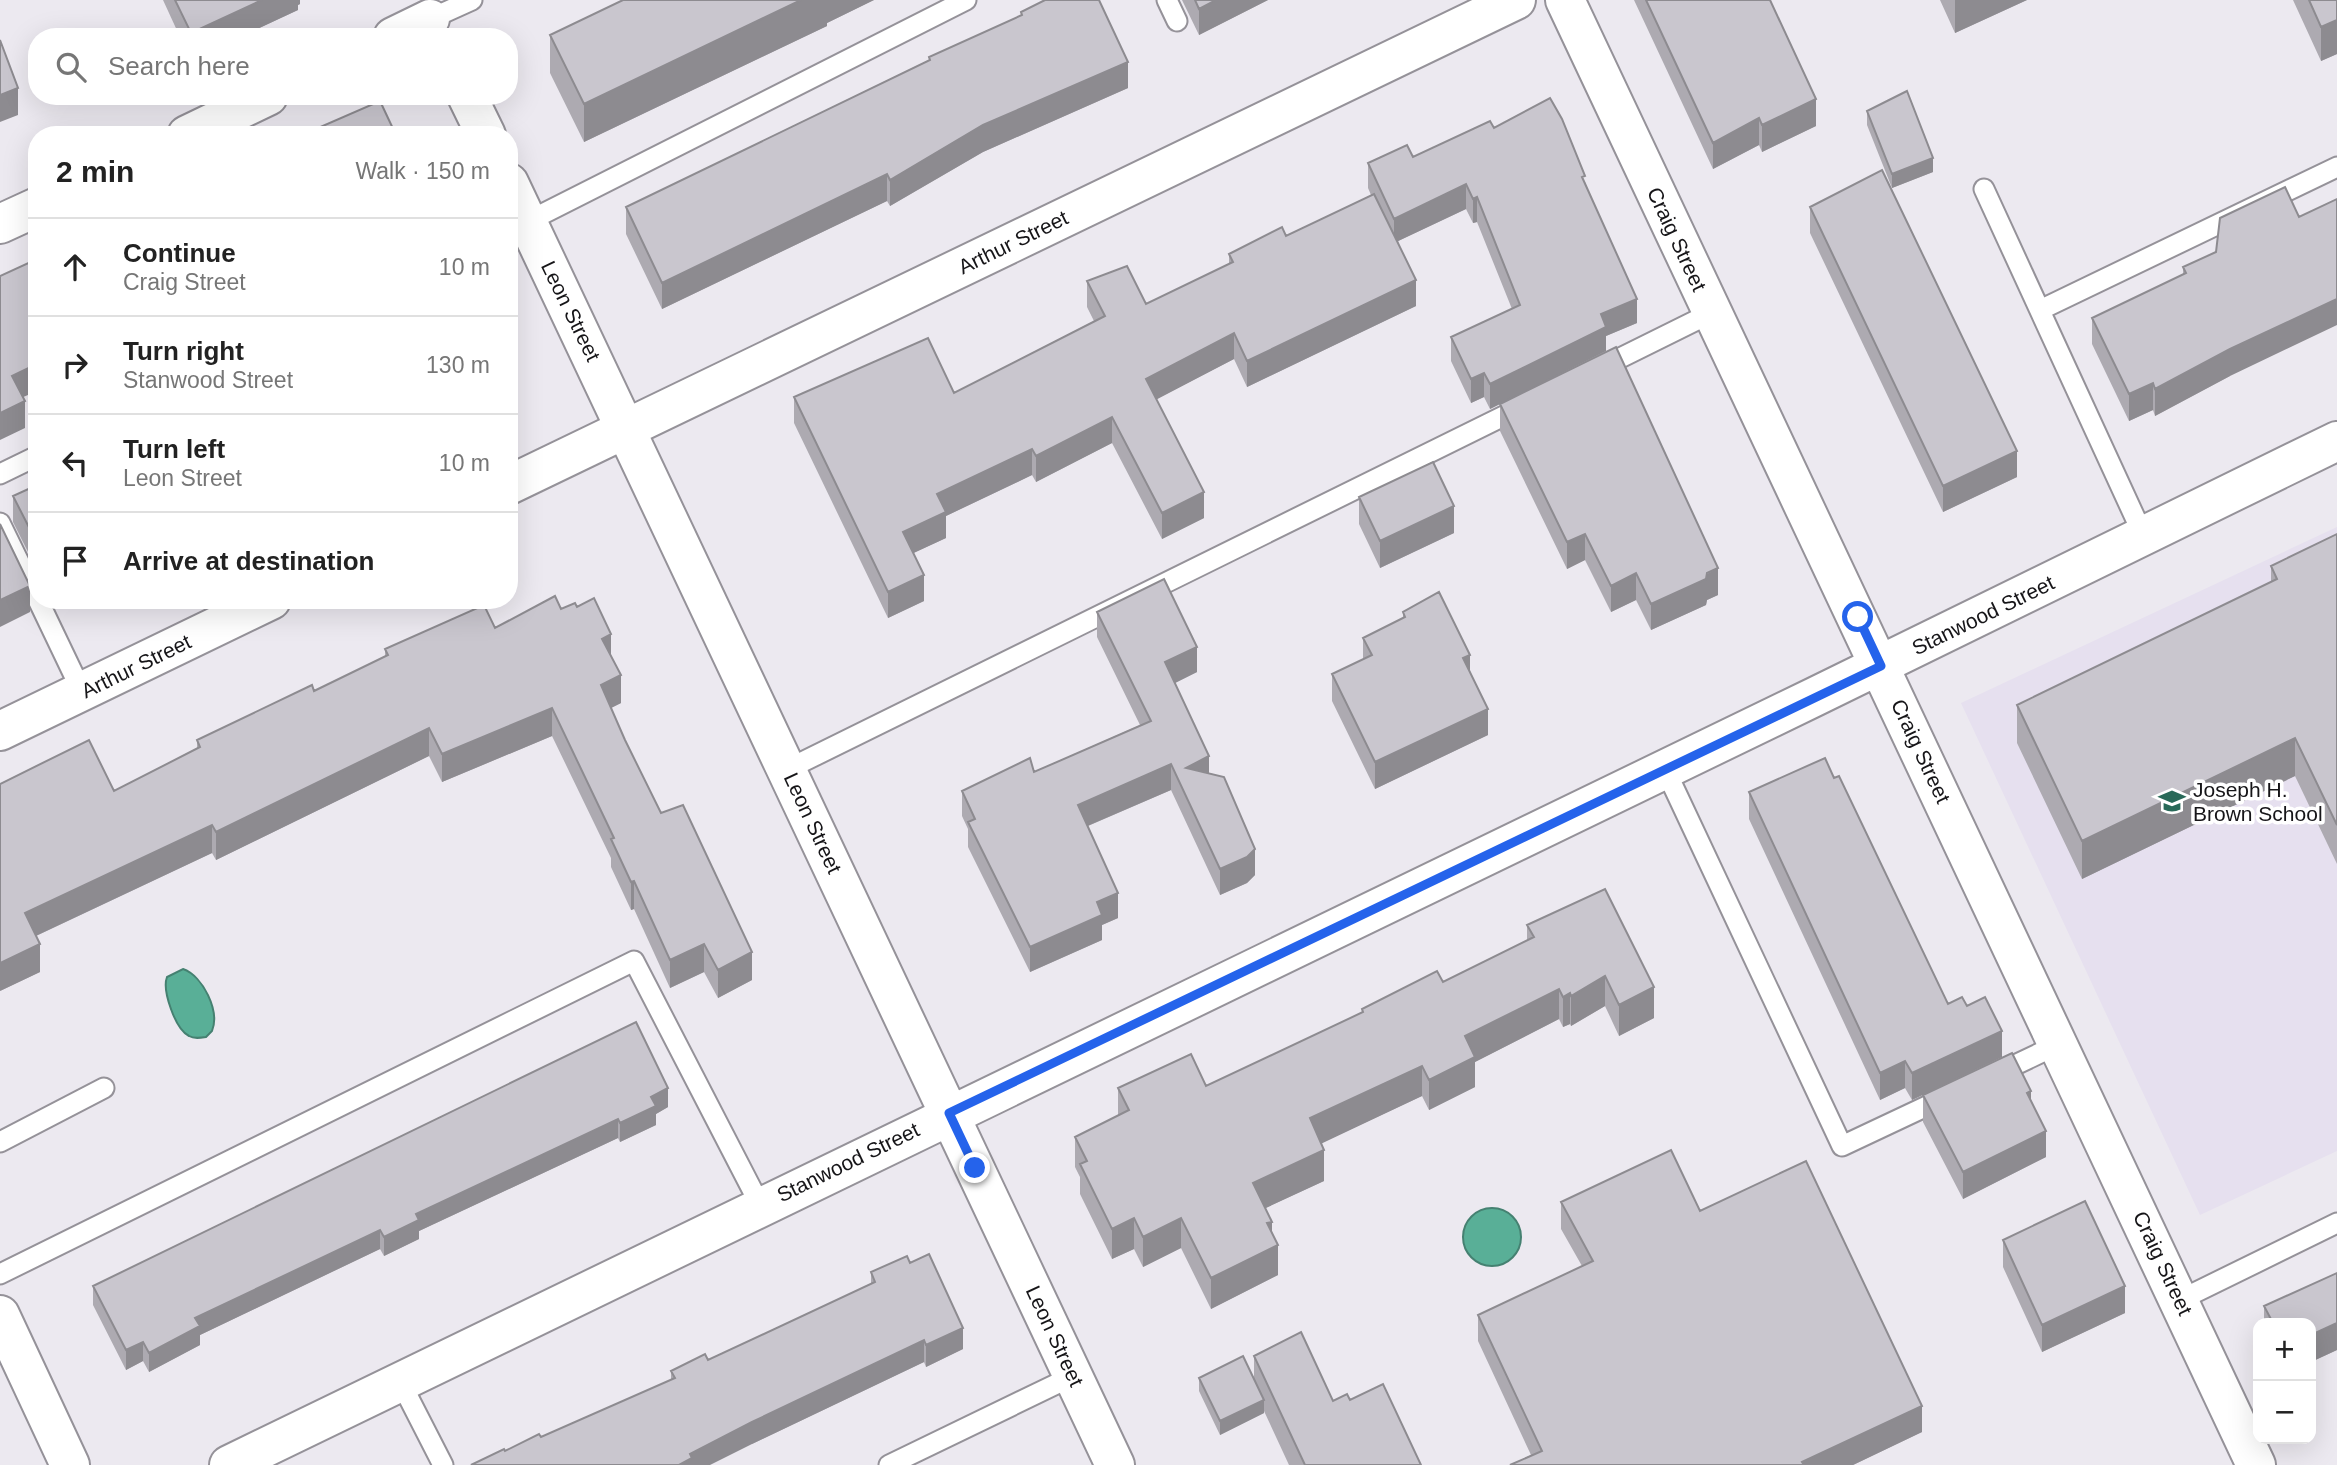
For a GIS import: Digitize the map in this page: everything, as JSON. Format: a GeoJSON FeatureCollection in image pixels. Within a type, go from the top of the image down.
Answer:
{"type":"FeatureCollection","features":[{"type":"Feature","properties":{"kind":"street","name":"Arthur Street"},"geometry":{"type":"LineString","coordinates":[[518,481],[1516,0]]}},
{"type":"Feature","properties":{"kind":"street","name":"Craig Street"},"geometry":{"type":"LineString","coordinates":[[1565,0],[2256,1465]]}},
{"type":"Feature","properties":{"kind":"street"},"geometry":{"type":"LineString","coordinates":[[412,28],[430,19]]}},
{"type":"Feature","properties":{"kind":"street"},"geometry":{"type":"LineString","coordinates":[[206,126],[249,105]]}},
{"type":"Feature","properties":{"kind":"street"},"geometry":{"type":"LineString","coordinates":[[471,105],[482,126]]}},
{"type":"Feature","properties":{"kind":"street"},"geometry":{"type":"LineString","coordinates":[[0,224],[28,210]]}},
{"type":"Feature","properties":{"kind":"street","name":"Leon Street"},"geometry":{"type":"LineString","coordinates":[[519,227],[627,428],[1115,1465]]}},
{"type":"Feature","properties":{"kind":"street","name":"Stanwood Street"},"geometry":{"type":"LineString","coordinates":[[229,1465],[949,1113],[1881,666],[2337,440]]}},
{"type":"Feature","properties":{"kind":"street","name":"Arthur Street"},"geometry":{"type":"LineString","coordinates":[[0,731],[253,609]]}},
{"type":"Feature","properties":{"kind":"street"},"geometry":{"type":"LineString","coordinates":[[0,1315],[70,1465]]}},
{"type":"Feature","properties":{"kind":"lane"},"geometry":{"type":"LineString","coordinates":[[430,19],[472,0]]}},
{"type":"Feature","properties":{"kind":"lane"},"geometry":{"type":"LineString","coordinates":[[519,227],[966,0]]}},
{"type":"Feature","properties":{"kind":"lane"},"geometry":{"type":"LineString","coordinates":[[1167,0],[1177,22]]}},
{"type":"Feature","properties":{"kind":"lane"},"geometry":{"type":"LineString","coordinates":[[2040,310],[2337,167]]}},
{"type":"Feature","properties":{"kind":"lane"},"geometry":{"type":"LineString","coordinates":[[1984,189],[2144,537]]}},
{"type":"Feature","properties":{"kind":"lane"},"geometry":{"type":"LineString","coordinates":[[1575,381],[1711,313]]}},
{"type":"Feature","properties":{"kind":"lane"},"geometry":{"type":"LineString","coordinates":[[788,769],[1538,399]]}},
{"type":"Feature","properties":{"kind":"lane"},"geometry":{"type":"LineString","coordinates":[[0,474],[28,460]]}},
{"type":"Feature","properties":{"kind":"lane"},"geometry":{"type":"LineString","coordinates":[[0,523],[28,581]]}},
{"type":"Feature","properties":{"kind":"lane"},"geometry":{"type":"LineString","coordinates":[[42,609],[82,692]]}},
{"type":"Feature","properties":{"kind":"lane"},"geometry":{"type":"LineString","coordinates":[[1665,769],[1842,1146],[2059,1044]]}},
{"type":"Feature","properties":{"kind":"lane"},"geometry":{"type":"LineString","coordinates":[[0,1274],[634,961],[760,1205]]}},
{"type":"Feature","properties":{"kind":"lane"},"geometry":{"type":"LineString","coordinates":[[0,1142],[104,1088]]}},
{"type":"Feature","properties":{"kind":"lane"},"geometry":{"type":"LineString","coordinates":[[2180,1300],[2337,1223]]}},
{"type":"Feature","properties":{"kind":"lane"},"geometry":{"type":"LineString","coordinates":[[889,1465],[1073,1376]]}},
{"type":"Feature","properties":{"kind":"lane"},"geometry":{"type":"LineString","coordinates":[[400,1381],[443,1465]]}},
{"type":"Feature","properties":{"kind":"shaded area","name":"Joseph H. Brown School"},"geometry":{"type":"Polygon","coordinates":[[[2337,527],[2337,1151],[2200,1215],[1961,703],[2337,527]]]}},
{"type":"Feature","properties":{"kind":"shaded area"},"geometry":{"type":"Polygon","coordinates":[[[183,969],[203,986],[212,1004],[214,1023],[212,1031],[206,1037],[193,1038],[184,1032],[171,1009],[166,991],[167,977],[183,969]]]}},
{"type":"Feature","properties":{"kind":"shaded area"},"geometry":{"type":"Polygon","coordinates":[[[1492,1208],[1503,1210],[1516,1221],[1521,1237],[1519,1248],[1508,1261],[1492,1266],[1481,1264],[1468,1253],[1463,1237],[1465,1226],[1476,1213],[1492,1208]]]}},
{"type":"Feature","properties":{"kind":"building"},"geometry":{"type":"Polygon","coordinates":[[[175,0],[262,0],[202,28],[189,28],[175,0]]]}},
{"type":"Feature","properties":{"kind":"building"},"geometry":{"type":"Polygon","coordinates":[[[623,0],[801,0],[584,104],[550,35],[623,0]]]}},
{"type":"Feature","properties":{"kind":"building"},"geometry":{"type":"Polygon","coordinates":[[[1045,0],[1099,0],[1128,62],[983,125],[890,180],[887,174],[662,283],[626,207],[930,60],[929,57],[1022,15],[1021,12],[1045,0]]]}},
{"type":"Feature","properties":{"kind":"building"},"geometry":{"type":"Polygon","coordinates":[[[1195,0],[1216,0],[1199,9],[1195,0]]]}},
{"type":"Feature","properties":{"kind":"building"},"geometry":{"type":"Polygon","coordinates":[[[1646,0],[1770,0],[1816,99],[1762,125],[1759,118],[1713,143],[1646,0]]]}},
{"type":"Feature","properties":{"kind":"building"},"geometry":{"type":"Polygon","coordinates":[[[2309,0],[2337,0],[2337,20],[2321,27],[2309,0]]]}},
{"type":"Feature","properties":{"kind":"building"},"geometry":{"type":"Polygon","coordinates":[[[0,40],[18,88],[0,95],[0,40]]]}},
{"type":"Feature","properties":{"kind":"building"},"geometry":{"type":"Polygon","coordinates":[[[1907,91],[1933,158],[1892,174],[1867,111],[1907,91]]]}},
{"type":"Feature","properties":{"kind":"building"},"geometry":{"type":"Polygon","coordinates":[[[1550,98],[1562,119],[1585,176],[1582,177],[1637,299],[1601,314],[1606,327],[1490,384],[1484,373],[1471,379],[1451,337],[1520,305],[1477,197],[1473,199],[1466,184],[1394,219],[1368,163],[1407,145],[1413,157],[1490,121],[1494,128],[1550,98]]]}},
{"type":"Feature","properties":{"kind":"building"},"geometry":{"type":"Polygon","coordinates":[[[371,105],[382,105],[392,126],[323,126],[371,105]]]}},
{"type":"Feature","properties":{"kind":"building"},"geometry":{"type":"Polygon","coordinates":[[[1882,170],[2017,451],[1943,486],[1810,207],[1882,170]]]}},
{"type":"Feature","properties":{"kind":"building"},"geometry":{"type":"Polygon","coordinates":[[[2285,187],[2299,217],[2337,199],[2337,299],[2230,349],[2155,389],[2153,383],[2129,394],[2092,318],[2186,273],[2183,267],[2216,252],[2220,218],[2285,187]]]}},
{"type":"Feature","properties":{"kind":"building"},"geometry":{"type":"Polygon","coordinates":[[[1374,194],[1416,280],[1247,361],[1234,333],[1146,379],[1204,492],[1162,513],[1112,417],[1036,456],[1032,449],[937,494],[946,512],[903,532],[924,575],[888,592],[794,397],[928,338],[954,393],[1105,316],[1087,281],[1127,266],[1146,304],[1233,262],[1229,254],[1282,227],[1286,236],[1374,194]]]}},
{"type":"Feature","properties":{"kind":"building"},"geometry":{"type":"Polygon","coordinates":[[[28,263],[28,368],[12,376],[25,401],[0,413],[0,276],[28,263]]]}},
{"type":"Feature","properties":{"kind":"building"},"geometry":{"type":"Polygon","coordinates":[[[1616,347],[1718,568],[1707,573],[1706,579],[1651,604],[1636,573],[1611,586],[1585,534],[1567,542],[1500,404],[1616,347]]]}},
{"type":"Feature","properties":{"kind":"building"},"geometry":{"type":"Polygon","coordinates":[[[1433,462],[1454,506],[1380,541],[1359,497],[1433,462]]]}},
{"type":"Feature","properties":{"kind":"building"},"geometry":{"type":"Polygon","coordinates":[[[28,489],[28,525],[13,496],[28,489]]]}},
{"type":"Feature","properties":{"kind":"building"},"geometry":{"type":"Polygon","coordinates":[[[0,524],[28,587],[0,600],[0,524]]]}},
{"type":"Feature","properties":{"kind":"building","name":"Joseph H. Brown School"},"geometry":{"type":"Polygon","coordinates":[[[2337,534],[2337,825],[2295,738],[2082,841],[2017,705],[2277,579],[2271,566],[2337,534]]]}},
{"type":"Feature","properties":{"kind":"building"},"geometry":{"type":"Polygon","coordinates":[[[1164,579],[1197,647],[1165,662],[1209,756],[1186,768],[1224,777],[1255,849],[1247,857],[1220,869],[1171,764],[1078,805],[1118,893],[1097,902],[1102,915],[1030,947],[968,822],[975,819],[962,791],[1030,758],[1034,772],[1151,721],[1097,612],[1164,579]]]}},
{"type":"Feature","properties":{"kind":"building"},"geometry":{"type":"Polygon","coordinates":[[[1439,592],[1470,655],[1463,658],[1488,709],[1375,762],[1332,674],[1372,655],[1363,638],[1405,617],[1403,612],[1439,592]]]}},
{"type":"Feature","properties":{"kind":"building"},"geometry":{"type":"Polygon","coordinates":[[[555,596],[561,609],[575,603],[577,607],[594,598],[611,634],[602,639],[621,675],[601,685],[625,740],[661,813],[683,805],[752,952],[718,970],[704,944],[670,960],[634,881],[631,882],[611,839],[614,838],[552,708],[442,754],[429,728],[216,832],[212,825],[25,913],[40,944],[0,963],[0,784],[89,740],[114,791],[200,747],[197,740],[312,685],[314,691],[388,655],[385,649],[475,609],[486,609],[495,628],[555,596]]]}},
{"type":"Feature","properties":{"kind":"building"},"geometry":{"type":"Polygon","coordinates":[[[1825,758],[1834,778],[1839,776],[1948,1004],[1962,997],[1967,1006],[1985,997],[2002,1031],[1912,1073],[1905,1061],[1880,1073],[1749,792],[1825,758]]]}},
{"type":"Feature","properties":{"kind":"building"},"geometry":{"type":"Polygon","coordinates":[[[1605,889],[1654,987],[1619,1005],[1605,976],[1571,996],[1570,993],[1563,997],[1559,989],[1465,1036],[1475,1057],[1429,1080],[1422,1066],[1310,1118],[1324,1150],[1253,1183],[1272,1222],[1267,1223],[1278,1245],[1211,1278],[1181,1218],[1143,1237],[1134,1218],[1112,1229],[1080,1164],[1087,1161],[1075,1137],[1129,1110],[1118,1088],[1191,1054],[1206,1086],[1363,1012],[1362,1009],[1437,971],[1443,982],[1534,937],[1527,925],[1605,889]]]}},
{"type":"Feature","properties":{"kind":"building"},"geometry":{"type":"Polygon","coordinates":[[[636,1022],[668,1088],[651,1097],[656,1106],[620,1123],[618,1119],[416,1214],[419,1220],[384,1237],[380,1230],[195,1318],[200,1326],[149,1353],[143,1342],[126,1350],[93,1286],[636,1022]]]}},
{"type":"Feature","properties":{"kind":"building"},"geometry":{"type":"Polygon","coordinates":[[[2012,1053],[2031,1091],[2027,1093],[2046,1131],[1963,1172],[1923,1095],[2012,1053]]]}},
{"type":"Feature","properties":{"kind":"building"},"geometry":{"type":"Polygon","coordinates":[[[1671,1150],[1700,1211],[1806,1161],[1922,1406],[1802,1462],[1804,1465],[1510,1465],[1542,1451],[1478,1315],[1593,1261],[1561,1202],[1671,1150]]]}},
{"type":"Feature","properties":{"kind":"building"},"geometry":{"type":"Polygon","coordinates":[[[2085,1201],[2125,1286],[2042,1325],[2003,1240],[2085,1201]]]}},
{"type":"Feature","properties":{"kind":"building"},"geometry":{"type":"Polygon","coordinates":[[[929,1254],[963,1328],[926,1345],[924,1340],[752,1422],[690,1454],[692,1458],[679,1465],[471,1465],[675,1378],[671,1371],[705,1354],[708,1360],[875,1282],[871,1272],[907,1256],[910,1263],[929,1254]]]}},
{"type":"Feature","properties":{"kind":"building"},"geometry":{"type":"Polygon","coordinates":[[[2337,1273],[2337,1323],[2316,1333],[2316,1318],[2270,1318],[2264,1306],[2337,1273]]]}},
{"type":"Feature","properties":{"kind":"building"},"geometry":{"type":"Polygon","coordinates":[[[1301,1332],[1333,1401],[1347,1394],[1350,1400],[1383,1384],[1421,1465],[1305,1465],[1254,1356],[1301,1332]]]}},
{"type":"Feature","properties":{"kind":"building"},"geometry":{"type":"Polygon","coordinates":[[[1243,1356],[1264,1400],[1220,1421],[1199,1378],[1243,1356]]]}},
{"type":"Feature","properties":{"kind":"place","name":"Joseph H. Brown School"},"geometry":{"type":"Point","coordinates":[2172,801]}},
{"type":"Feature","properties":{"kind":"route"},"geometry":{"type":"LineString","coordinates":[[975,1168],[949,1113],[1881,666],[1858,617]]}}]}
